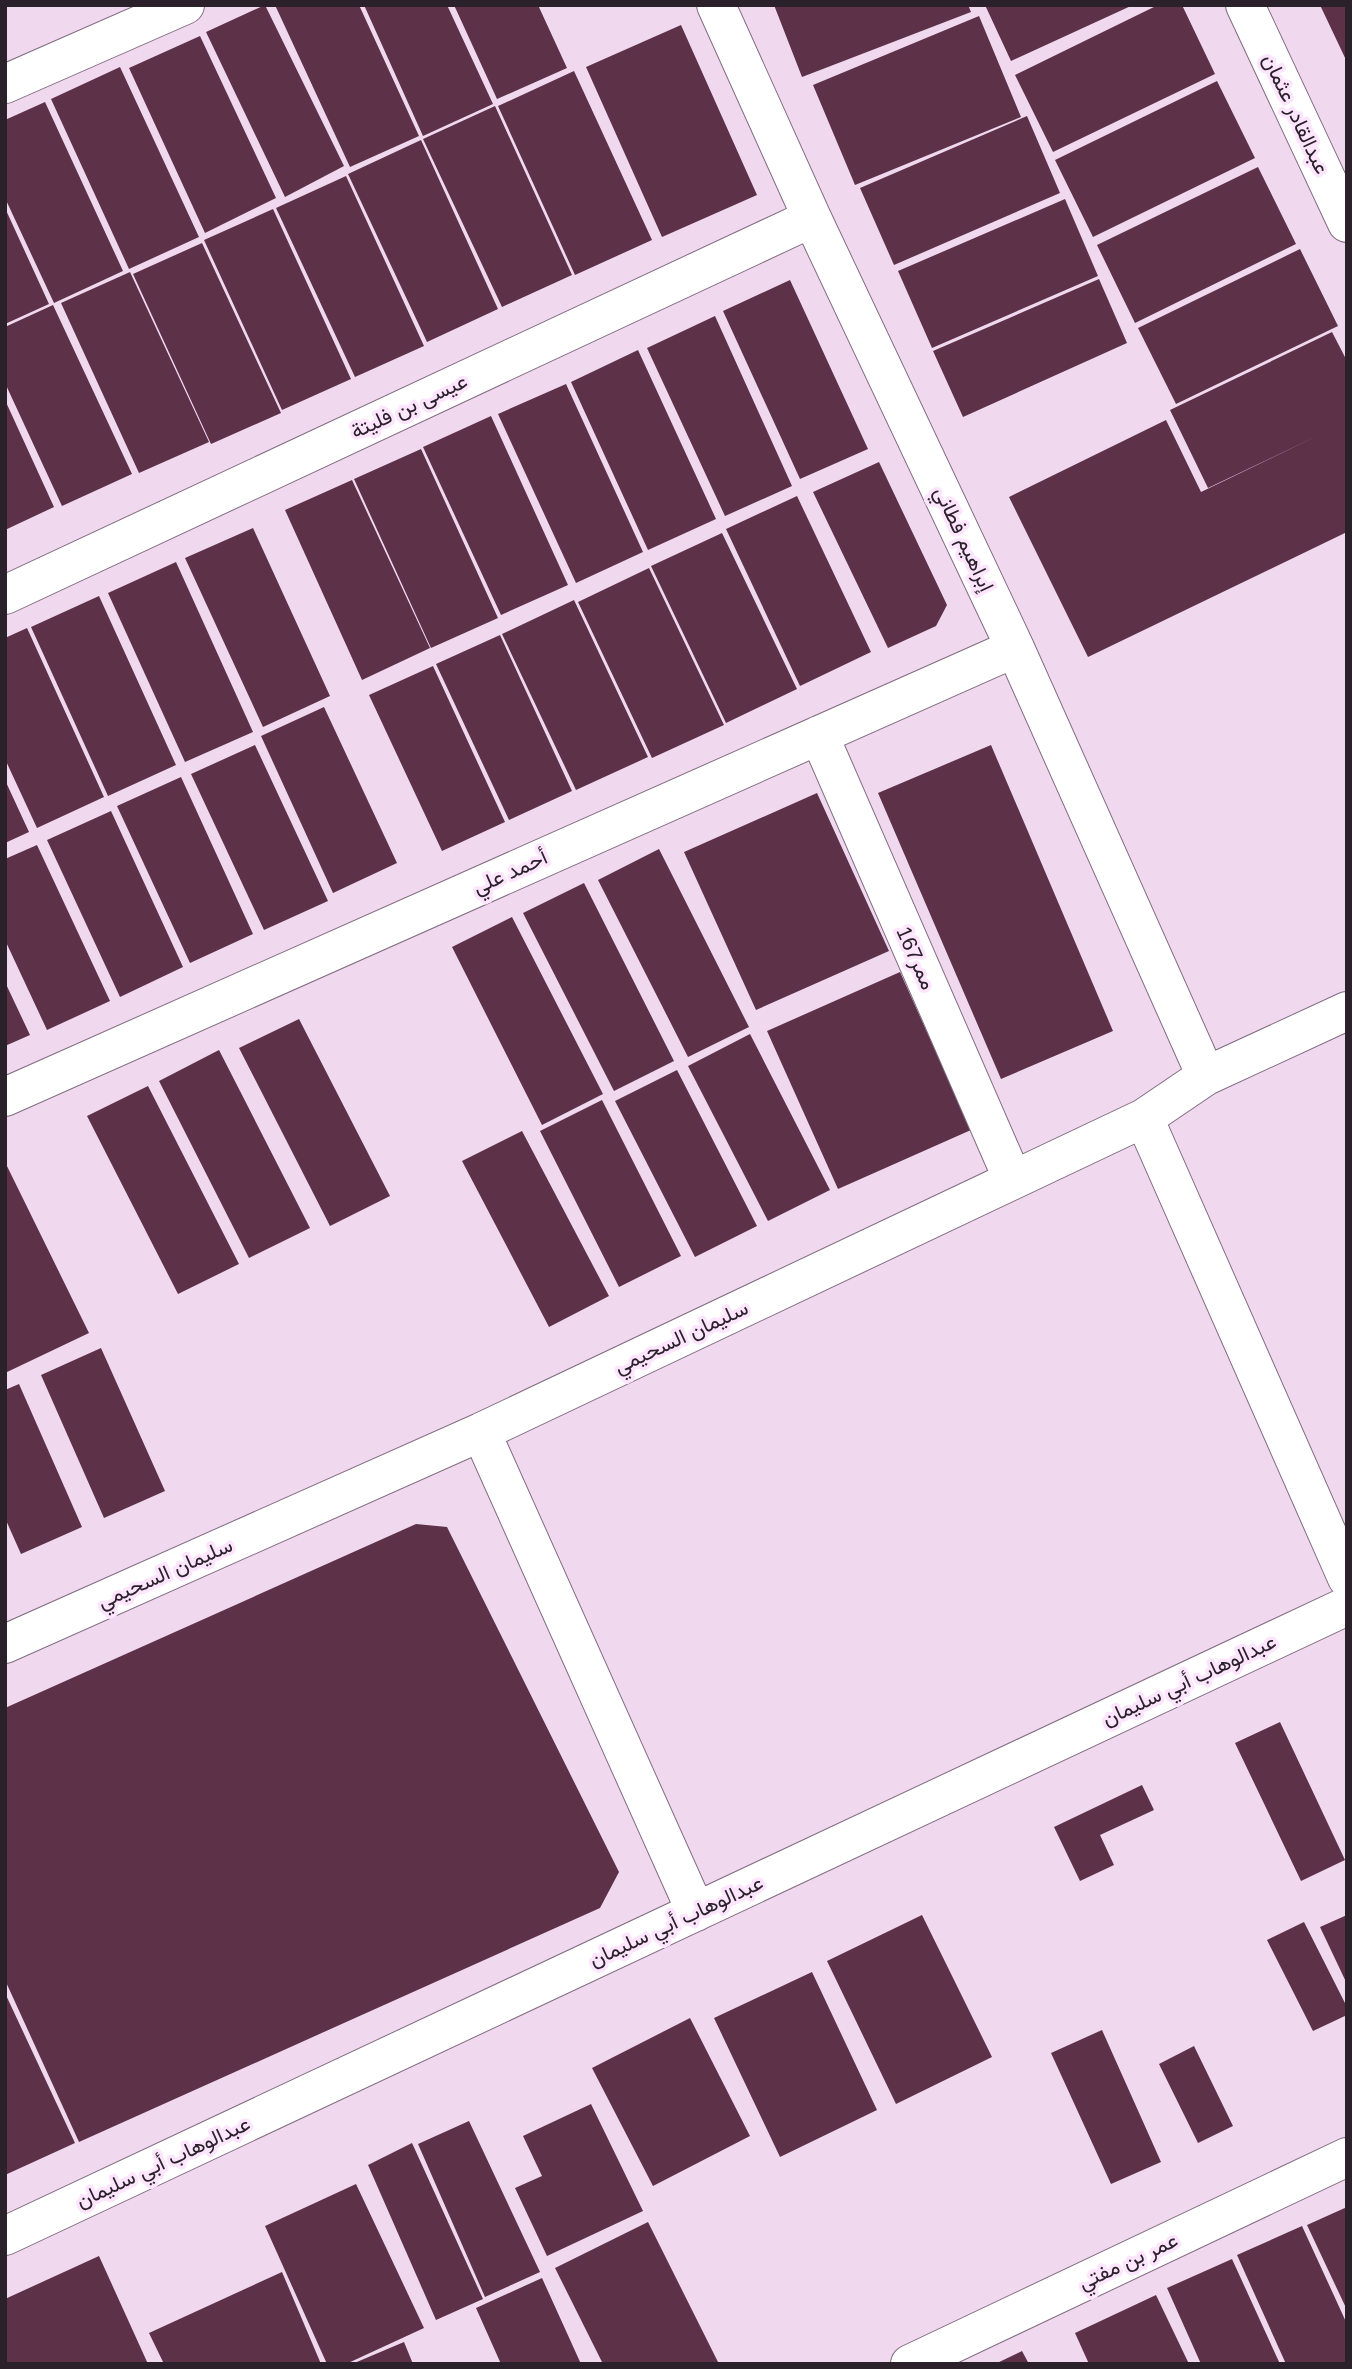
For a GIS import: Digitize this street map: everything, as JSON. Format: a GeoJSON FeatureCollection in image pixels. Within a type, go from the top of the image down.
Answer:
{"type":"FeatureCollection","features":[{"type":"Feature","properties":{"kind":"street"},"geometry":{"type":"LineString","coordinates":[[5,84],[185,5]]}},
{"type":"Feature","properties":{"kind":"street","name":"إبراهيم فطاني"},"geometry":{"type":"LineString","coordinates":[[716,5],[812,218],[1015,648],[1206,1076]]}},
{"type":"Feature","properties":{"kind":"street","name":"عبدالقادر عثمان"},"geometry":{"type":"LineString","coordinates":[[1245,5],[1347,223]]}},
{"type":"Feature","properties":{"kind":"street","name":"عيسى بن فليتة"},"geometry":{"type":"LineString","coordinates":[[5,594],[812,218]]}},
{"type":"Feature","properties":{"kind":"street","name":"أحمد علي"},"geometry":{"type":"LineString","coordinates":[[5,1097],[1015,648]]}},
{"type":"Feature","properties":{"kind":"street","name":"ممر167"},"geometry":{"type":"LineString","coordinates":[[819,735],[1013,1180]]}},
{"type":"Feature","properties":{"kind":"street","name":"سليمان السحيمي"},"geometry":{"type":"LineString","coordinates":[[5,1644],[481,1432],[1144,1118],[1206,1076],[1347,1011]]}},
{"type":"Feature","properties":{"kind":"street"},"geometry":{"type":"LineString","coordinates":[[1144,1118],[1347,1578]]}},
{"type":"Feature","properties":{"kind":"street"},"geometry":{"type":"LineString","coordinates":[[481,1432],[696,1912]]}},
{"type":"Feature","properties":{"kind":"street","name":"عبدالوهاب أبي سليمان"},"geometry":{"type":"LineString","coordinates":[[5,2236],[1347,1606]]}},
{"type":"Feature","properties":{"kind":"street","name":"عمر بن مفتي"},"geometry":{"type":"LineString","coordinates":[[910,2364],[1347,2157]]}},
{"type":"Feature","properties":{"kind":"building"},"geometry":{"type":"Polygon","coordinates":[[[265,5],[344,166],[285,197],[206,32],[265,5]]]}},
{"type":"Feature","properties":{"kind":"building"},"geometry":{"type":"Polygon","coordinates":[[[275,5],[359,5],[419,136],[350,167],[275,5]]]}},
{"type":"Feature","properties":{"kind":"building"},"geometry":{"type":"Polygon","coordinates":[[[364,5],[447,5],[493,104],[423,136],[364,5]]]}},
{"type":"Feature","properties":{"kind":"building"},"geometry":{"type":"Polygon","coordinates":[[[454,5],[538,5],[567,68],[497,99],[454,5]]]}},
{"type":"Feature","properties":{"kind":"building"},"geometry":{"type":"Polygon","coordinates":[[[774,5],[968,5],[971,12],[802,77],[774,5]]]}},
{"type":"Feature","properties":{"kind":"building"},"geometry":{"type":"Polygon","coordinates":[[[985,5],[1133,5],[1011,61],[985,5]]]}},
{"type":"Feature","properties":{"kind":"building"},"geometry":{"type":"Polygon","coordinates":[[[1158,5],[1182,5],[1215,74],[1053,152],[1015,75],[1158,5]]]}},
{"type":"Feature","properties":{"kind":"building"},"geometry":{"type":"Polygon","coordinates":[[[1320,5],[1347,5],[1347,62],[1320,5]]]}},
{"type":"Feature","properties":{"kind":"building"},"geometry":{"type":"Polygon","coordinates":[[[979,16],[1021,117],[855,185],[813,85],[979,16]]]}},
{"type":"Feature","properties":{"kind":"building"},"geometry":{"type":"Polygon","coordinates":[[[681,25],[757,195],[662,237],[586,67],[681,25]]]}},
{"type":"Feature","properties":{"kind":"building"},"geometry":{"type":"Polygon","coordinates":[[[200,36],[276,198],[205,233],[129,68],[200,36]]]}},
{"type":"Feature","properties":{"kind":"building"},"geometry":{"type":"Polygon","coordinates":[[[120,67],[199,237],[129,269],[51,99],[120,67]]]}},
{"type":"Feature","properties":{"kind":"building"},"geometry":{"type":"Polygon","coordinates":[[[574,71],[652,240],[575,275],[498,106],[574,71]]]}},
{"type":"Feature","properties":{"kind":"building"},"geometry":{"type":"Polygon","coordinates":[[[1217,81],[1255,158],[1093,237],[1055,160],[1217,81]]]}},
{"type":"Feature","properties":{"kind":"building"},"geometry":{"type":"Polygon","coordinates":[[[45,102],[123,271],[54,303],[5,198],[5,120],[45,102]]]}},
{"type":"Feature","properties":{"kind":"building"},"geometry":{"type":"Polygon","coordinates":[[[495,106],[572,275],[502,307],[423,139],[495,106]]]}},
{"type":"Feature","properties":{"kind":"building"},"geometry":{"type":"Polygon","coordinates":[[[1027,116],[1060,193],[894,265],[860,188],[1027,116]]]}},
{"type":"Feature","properties":{"kind":"building"},"geometry":{"type":"Polygon","coordinates":[[[421,140],[498,309],[427,342],[348,174],[421,140]]]}},
{"type":"Feature","properties":{"kind":"building"},"geometry":{"type":"Polygon","coordinates":[[[1258,167],[1296,244],[1135,323],[1097,245],[1258,167]]]}},
{"type":"Feature","properties":{"kind":"building"},"geometry":{"type":"Polygon","coordinates":[[[346,176],[424,346],[355,377],[276,208],[346,176]]]}},
{"type":"Feature","properties":{"kind":"building"},"geometry":{"type":"Polygon","coordinates":[[[1065,199],[1098,276],[932,348],[898,271],[1065,199]]]}},
{"type":"Feature","properties":{"kind":"building"},"geometry":{"type":"Polygon","coordinates":[[[5,208],[49,304],[5,324],[5,208]]]}},
{"type":"Feature","properties":{"kind":"building"},"geometry":{"type":"Polygon","coordinates":[[[273,209],[351,379],[282,410],[204,240],[273,209]]]}},
{"type":"Feature","properties":{"kind":"building"},"geometry":{"type":"Polygon","coordinates":[[[202,243],[281,413],[211,444],[133,274],[202,243]]]}},
{"type":"Feature","properties":{"kind":"building"},"geometry":{"type":"Polygon","coordinates":[[[1300,249],[1338,326],[1176,404],[1138,328],[1300,249]]]}},
{"type":"Feature","properties":{"kind":"building"},"geometry":{"type":"Polygon","coordinates":[[[130,272],[209,442],[139,473],[61,303],[130,272]]]}},
{"type":"Feature","properties":{"kind":"building"},"geometry":{"type":"Polygon","coordinates":[[[1099,279],[1127,343],[963,417],[933,351],[1099,279]]]}},
{"type":"Feature","properties":{"kind":"building"},"geometry":{"type":"Polygon","coordinates":[[[790,280],[868,449],[800,479],[723,311],[790,280]]]}},
{"type":"Feature","properties":{"kind":"building"},"geometry":{"type":"Polygon","coordinates":[[[53,305],[132,474],[62,506],[5,383],[5,327],[53,305]]]}},
{"type":"Feature","properties":{"kind":"building"},"geometry":{"type":"Polygon","coordinates":[[[715,316],[792,486],[725,516],[647,348],[715,316]]]}},
{"type":"Feature","properties":{"kind":"building"},"geometry":{"type":"Polygon","coordinates":[[[1332,332],[1347,361],[1347,532],[1088,657],[1009,497],[1166,420],[1201,492],[1319,435],[1208,488],[1170,410],[1332,332]]]}},
{"type":"Feature","properties":{"kind":"building"},"geometry":{"type":"Polygon","coordinates":[[[638,350],[716,519],[648,550],[571,382],[638,350]]]}},
{"type":"Feature","properties":{"kind":"building"},"geometry":{"type":"Polygon","coordinates":[[[566,384],[643,552],[576,583],[498,414],[566,384]]]}},
{"type":"Feature","properties":{"kind":"building"},"geometry":{"type":"Polygon","coordinates":[[[5,400],[54,507],[5,530],[5,400]]]}},
{"type":"Feature","properties":{"kind":"building"},"geometry":{"type":"Polygon","coordinates":[[[491,416],[568,585],[501,615],[423,447],[491,416]]]}},
{"type":"Feature","properties":{"kind":"building"},"geometry":{"type":"Polygon","coordinates":[[[421,449],[498,618],[431,648],[354,479],[421,449]]]}},
{"type":"Feature","properties":{"kind":"building"},"geometry":{"type":"Polygon","coordinates":[[[879,462],[947,605],[936,626],[888,648],[813,492],[879,462]]]}},
{"type":"Feature","properties":{"kind":"building"},"geometry":{"type":"Polygon","coordinates":[[[352,480],[430,648],[362,680],[285,510],[352,480]]]}},
{"type":"Feature","properties":{"kind":"building"},"geometry":{"type":"Polygon","coordinates":[[[797,496],[871,652],[800,686],[726,529],[797,496]]]}},
{"type":"Feature","properties":{"kind":"building"},"geometry":{"type":"Polygon","coordinates":[[[253,528],[330,696],[263,727],[185,558],[253,528]]]}},
{"type":"Feature","properties":{"kind":"building"},"geometry":{"type":"Polygon","coordinates":[[[722,533],[797,689],[726,723],[651,566],[722,533]]]}},
{"type":"Feature","properties":{"kind":"building"},"geometry":{"type":"Polygon","coordinates":[[[176,562],[253,732],[185,762],[108,593],[176,562]]]}},
{"type":"Feature","properties":{"kind":"building"},"geometry":{"type":"Polygon","coordinates":[[[649,568],[724,725],[652,758],[578,602],[649,568]]]}},
{"type":"Feature","properties":{"kind":"building"},"geometry":{"type":"Polygon","coordinates":[[[99,596],[176,765],[108,796],[31,627],[99,596]]]}},
{"type":"Feature","properties":{"kind":"building"},"geometry":{"type":"Polygon","coordinates":[[[574,600],[648,757],[576,790],[502,634],[574,600]]]}},
{"type":"Feature","properties":{"kind":"building"},"geometry":{"type":"Polygon","coordinates":[[[27,628],[104,797],[37,828],[5,759],[5,638],[27,628]]]}},
{"type":"Feature","properties":{"kind":"building"},"geometry":{"type":"Polygon","coordinates":[[[500,635],[572,791],[509,820],[436,664],[500,635]]]}},
{"type":"Feature","properties":{"kind":"building"},"geometry":{"type":"Polygon","coordinates":[[[433,666],[505,822],[442,851],[369,695],[433,666]]]}},
{"type":"Feature","properties":{"kind":"building"},"geometry":{"type":"Polygon","coordinates":[[[324,707],[397,863],[333,893],[261,736],[324,707]]]}},
{"type":"Feature","properties":{"kind":"building"},"geometry":{"type":"Polygon","coordinates":[[[255,745],[328,901],[264,930],[191,774],[255,745]]]}},
{"type":"Feature","properties":{"kind":"building"},"geometry":{"type":"Polygon","coordinates":[[[991,745],[1113,1031],[1001,1079],[878,793],[991,745]]]}},
{"type":"Feature","properties":{"kind":"building"},"geometry":{"type":"Polygon","coordinates":[[[181,777],[253,934],[190,963],[117,806],[181,777]]]}},
{"type":"Feature","properties":{"kind":"building"},"geometry":{"type":"Polygon","coordinates":[[[5,780],[29,832],[5,843],[5,780]]]}},
{"type":"Feature","properties":{"kind":"building"},"geometry":{"type":"Polygon","coordinates":[[[817,793],[889,951],[756,1010],[684,852],[817,793]]]}},
{"type":"Feature","properties":{"kind":"building"},"geometry":{"type":"Polygon","coordinates":[[[111,811],[183,967],[120,997],[47,840],[111,811]]]}},
{"type":"Feature","properties":{"kind":"building"},"geometry":{"type":"Polygon","coordinates":[[[37,845],[110,1001],[47,1030],[5,940],[5,859],[37,845]]]}},
{"type":"Feature","properties":{"kind":"building"},"geometry":{"type":"Polygon","coordinates":[[[659,849],[749,1027],[688,1057],[598,880],[659,849]]]}},
{"type":"Feature","properties":{"kind":"building"},"geometry":{"type":"Polygon","coordinates":[[[584,883],[674,1061],[614,1091],[523,913],[584,883]]]}},
{"type":"Feature","properties":{"kind":"building"},"geometry":{"type":"Polygon","coordinates":[[[512,917],[603,1094],[542,1125],[452,947],[512,917]]]}},
{"type":"Feature","properties":{"kind":"building"},"geometry":{"type":"Polygon","coordinates":[[[900,972],[971,1130],[838,1189],[767,1031],[900,972]]]}},
{"type":"Feature","properties":{"kind":"building"},"geometry":{"type":"Polygon","coordinates":[[[5,982],[30,1035],[5,1046],[5,982]]]}},
{"type":"Feature","properties":{"kind":"building"},"geometry":{"type":"Polygon","coordinates":[[[299,1019],[390,1196],[330,1226],[239,1048],[299,1019]]]}},
{"type":"Feature","properties":{"kind":"building"},"geometry":{"type":"Polygon","coordinates":[[[750,1034],[830,1190],[768,1221],[688,1066],[750,1034]]]}},
{"type":"Feature","properties":{"kind":"building"},"geometry":{"type":"Polygon","coordinates":[[[219,1050],[310,1228],[249,1258],[159,1081],[219,1050]]]}},
{"type":"Feature","properties":{"kind":"building"},"geometry":{"type":"Polygon","coordinates":[[[677,1070],[757,1226],[695,1257],[615,1101],[677,1070]]]}},
{"type":"Feature","properties":{"kind":"building"},"geometry":{"type":"Polygon","coordinates":[[[148,1086],[239,1264],[178,1294],[87,1116],[148,1086]]]}},
{"type":"Feature","properties":{"kind":"building"},"geometry":{"type":"Polygon","coordinates":[[[602,1100],[681,1256],[619,1287],[540,1131],[602,1100]]]}},
{"type":"Feature","properties":{"kind":"building"},"geometry":{"type":"Polygon","coordinates":[[[522,1131],[609,1296],[549,1327],[462,1161],[522,1131]]]}},
{"type":"Feature","properties":{"kind":"building"},"geometry":{"type":"Polygon","coordinates":[[[5,1162],[89,1333],[5,1373],[5,1162]]]}},
{"type":"Feature","properties":{"kind":"building"},"geometry":{"type":"Polygon","coordinates":[[[101,1348],[165,1491],[104,1518],[41,1375],[101,1348]]]}},
{"type":"Feature","properties":{"kind":"building"},"geometry":{"type":"Polygon","coordinates":[[[19,1384],[82,1527],[21,1554],[5,1518],[5,1390],[19,1384]]]}},
{"type":"Feature","properties":{"kind":"building"},"geometry":{"type":"Polygon","coordinates":[[[416,1524],[447,1527],[619,1872],[600,1908],[79,2142],[5,1980],[5,1708],[416,1524]]]}},
{"type":"Feature","properties":{"kind":"building"},"geometry":{"type":"Polygon","coordinates":[[[1280,1722],[1345,1860],[1301,1881],[1235,1743],[1280,1722]]]}},
{"type":"Feature","properties":{"kind":"building"},"geometry":{"type":"Polygon","coordinates":[[[1142,1785],[1154,1810],[1100,1835],[1114,1865],[1080,1881],[1054,1827],[1142,1785]]]}},
{"type":"Feature","properties":{"kind":"building"},"geometry":{"type":"Polygon","coordinates":[[[922,1915],[992,2057],[896,2104],[827,1961],[922,1915]]]}},
{"type":"Feature","properties":{"kind":"building"},"geometry":{"type":"Polygon","coordinates":[[[1347,1915],[1347,1984],[1320,1927],[1347,1915]]]}},
{"type":"Feature","properties":{"kind":"building"},"geometry":{"type":"Polygon","coordinates":[[[1304,1922],[1347,2007],[1347,2015],[1313,2031],[1267,1940],[1304,1922]]]}},
{"type":"Feature","properties":{"kind":"building"},"geometry":{"type":"Polygon","coordinates":[[[812,1972],[877,2110],[780,2157],[714,2018],[812,1972]]]}},
{"type":"Feature","properties":{"kind":"building"},"geometry":{"type":"Polygon","coordinates":[[[5,1993],[75,2143],[5,2175],[5,1993]]]}},
{"type":"Feature","properties":{"kind":"building"},"geometry":{"type":"Polygon","coordinates":[[[690,2018],[750,2136],[653,2186],[592,2068],[690,2018]]]}},
{"type":"Feature","properties":{"kind":"building"},"geometry":{"type":"Polygon","coordinates":[[[1102,2030],[1161,2162],[1111,2184],[1051,2053],[1102,2030]]]}},
{"type":"Feature","properties":{"kind":"building"},"geometry":{"type":"Polygon","coordinates":[[[1194,2046],[1233,2126],[1198,2143],[1159,2064],[1194,2046]]]}},
{"type":"Feature","properties":{"kind":"building"},"geometry":{"type":"Polygon","coordinates":[[[591,2104],[643,2211],[547,2256],[515,2188],[542,2176],[523,2136],[591,2104]]]}},
{"type":"Feature","properties":{"kind":"building"},"geometry":{"type":"Polygon","coordinates":[[[469,2121],[540,2272],[485,2297],[418,2144],[469,2121]]]}},
{"type":"Feature","properties":{"kind":"building"},"geometry":{"type":"Polygon","coordinates":[[[412,2143],[483,2299],[436,2320],[368,2165],[412,2143]]]}},
{"type":"Feature","properties":{"kind":"building"},"geometry":{"type":"Polygon","coordinates":[[[356,2184],[424,2328],[346,2364],[327,2364],[265,2226],[356,2184]]]}},
{"type":"Feature","properties":{"kind":"building"},"geometry":{"type":"Polygon","coordinates":[[[1347,2207],[1347,2310],[1307,2225],[1347,2207]]]}},
{"type":"Feature","properties":{"kind":"building"},"geometry":{"type":"Polygon","coordinates":[[[648,2222],[719,2364],[603,2364],[555,2268],[648,2222]]]}},
{"type":"Feature","properties":{"kind":"building"},"geometry":{"type":"Polygon","coordinates":[[[1302,2226],[1347,2324],[1347,2364],[1286,2364],[1237,2255],[1302,2226]]]}},
{"type":"Feature","properties":{"kind":"building"},"geometry":{"type":"Polygon","coordinates":[[[99,2256],[148,2364],[5,2364],[5,2299],[99,2256]]]}},
{"type":"Feature","properties":{"kind":"building"},"geometry":{"type":"Polygon","coordinates":[[[1232,2259],[1280,2364],[1201,2364],[1167,2288],[1232,2259]]]}},
{"type":"Feature","properties":{"kind":"building"},"geometry":{"type":"Polygon","coordinates":[[[282,2272],[321,2364],[164,2364],[149,2333],[282,2272]]]}},
{"type":"Feature","properties":{"kind":"building"},"geometry":{"type":"Polygon","coordinates":[[[542,2278],[581,2364],[501,2364],[476,2308],[542,2278]]]}},
{"type":"Feature","properties":{"kind":"building"},"geometry":{"type":"Polygon","coordinates":[[[1156,2295],[1189,2364],[1089,2364],[1075,2333],[1156,2295]]]}},
{"type":"Feature","properties":{"kind":"building"},"geometry":{"type":"Polygon","coordinates":[[[404,2342],[413,2364],[352,2364],[404,2342]]]}},
{"type":"Feature","properties":{"kind":"building"},"geometry":{"type":"Polygon","coordinates":[[[1022,2351],[1029,2364],[995,2364],[1022,2351]]]}}]}
